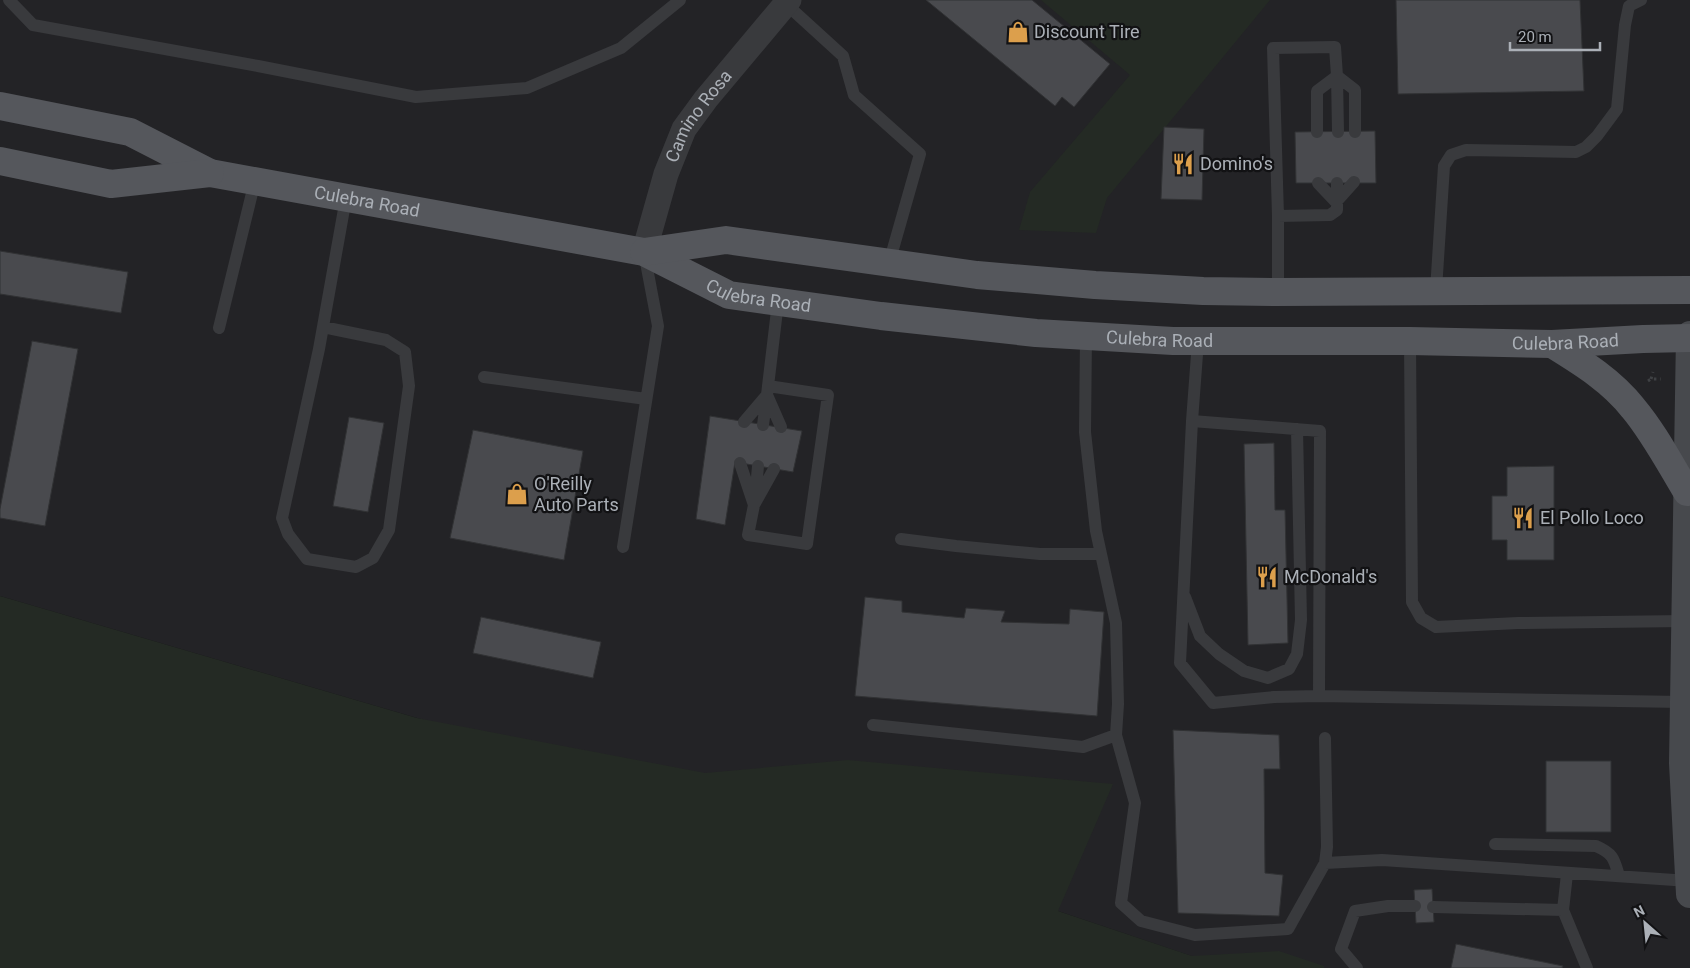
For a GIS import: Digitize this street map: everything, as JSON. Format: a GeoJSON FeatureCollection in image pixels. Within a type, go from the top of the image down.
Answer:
{"type":"FeatureCollection","features":[{"type":"Feature","properties":{"kind":"main road","name":"Culebra Road"},"geometry":{"type":"LineString","coordinates":[[0,106],[130,132],[210,173]]}},
{"type":"Feature","properties":{"kind":"main road","name":"Culebra Road"},"geometry":{"type":"LineString","coordinates":[[0,161],[111,184],[210,173],[644,252],[729,295],[890,317],[1036,333],[1198,341],[1410,341],[1552,344],[1690,337],[1682,763],[1690,888]]}},
{"type":"Feature","properties":{"kind":"main road","name":"Culebra Road"},"geometry":{"type":"LineString","coordinates":[[644,252],[726,240],[977,274],[1095,285],[1203,291],[1690,290]]}},
{"type":"Feature","properties":{"kind":"main road"},"geometry":{"type":"LineString","coordinates":[[1552,344],[1592,369],[1633,407],[1687,492]]}},
{"type":"Feature","properties":{"kind":"street","name":"Camino Rosa"},"geometry":{"type":"LineString","coordinates":[[644,252],[666,174],[684,129],[706,98],[787,2]]}},
{"type":"Feature","properties":{"kind":"lane"},"geometry":{"type":"LineString","coordinates":[[9,0],[33,25],[249,64],[416,97],[527,88],[621,48],[680,0]]}},
{"type":"Feature","properties":{"kind":"lane"},"geometry":{"type":"LineString","coordinates":[[1436,290],[1444,166],[1451,155],[1466,150],[1576,152],[1586,146],[1597,136],[1617,109],[1625,25],[1629,6],[1641,0]]}},
{"type":"Feature","properties":{"kind":"lane"},"geometry":{"type":"LineString","coordinates":[[787,2],[843,56],[854,96],[920,154],[889,263]]}},
{"type":"Feature","properties":{"kind":"lane"},"geometry":{"type":"LineString","coordinates":[[1278,292],[1278,216],[1273,48],[1336,47],[1338,132]]}},
{"type":"Feature","properties":{"kind":"lane"},"geometry":{"type":"LineString","coordinates":[[1337,76],[1354,90],[1355,132]]}},
{"type":"Feature","properties":{"kind":"lane"},"geometry":{"type":"LineString","coordinates":[[1317,132],[1317,90],[1337,76]]}},
{"type":"Feature","properties":{"kind":"lane"},"geometry":{"type":"LineString","coordinates":[[219,328],[255,181]]}},
{"type":"Feature","properties":{"kind":"lane"},"geometry":{"type":"LineString","coordinates":[[1318,182],[1336,202]]}},
{"type":"Feature","properties":{"kind":"lane"},"geometry":{"type":"LineString","coordinates":[[1336,202],[1354,182]]}},
{"type":"Feature","properties":{"kind":"lane"},"geometry":{"type":"LineString","coordinates":[[1278,216],[1330,215],[1338,210],[1336,202],[1337,183]]}},
{"type":"Feature","properties":{"kind":"lane"},"geometry":{"type":"LineString","coordinates":[[323,327],[386,340],[405,352],[409,386],[389,530],[373,558],[356,567],[307,559],[288,534],[282,518],[323,327],[346,198]]}},
{"type":"Feature","properties":{"kind":"lane"},"geometry":{"type":"LineString","coordinates":[[623,547],[658,326],[644,252]]}},
{"type":"Feature","properties":{"kind":"lane"},"geometry":{"type":"LineString","coordinates":[[763,425],[778,302]]}},
{"type":"Feature","properties":{"kind":"lane"},"geometry":{"type":"LineString","coordinates":[[1086,336],[1085,432],[1096,531],[1116,623],[1118,704],[1116,735],[1135,803],[1121,903],[1141,921],[1195,935],[1288,929],[1325,862],[1327,847],[1326,738]]}},
{"type":"Feature","properties":{"kind":"lane"},"geometry":{"type":"LineString","coordinates":[[1198,341],[1192,421],[1180,663],[1213,703],[1274,697],[1319,696],[1684,702]]}},
{"type":"Feature","properties":{"kind":"lane"},"geometry":{"type":"LineString","coordinates":[[1410,341],[1412,602],[1421,618],[1436,627],[1518,623],[1685,621]]}},
{"type":"Feature","properties":{"kind":"lane"},"geometry":{"type":"LineString","coordinates":[[484,377],[646,399]]}},
{"type":"Feature","properties":{"kind":"lane"},"geometry":{"type":"LineString","coordinates":[[744,422],[767,391]]}},
{"type":"Feature","properties":{"kind":"lane"},"geometry":{"type":"LineString","coordinates":[[767,391],[781,427]]}},
{"type":"Feature","properties":{"kind":"lane"},"geometry":{"type":"LineString","coordinates":[[758,466],[754,505],[748,535],[807,544],[828,395],[767,391]]}},
{"type":"Feature","properties":{"kind":"lane"},"geometry":{"type":"LineString","coordinates":[[1192,421],[1320,431],[1319,696]]}},
{"type":"Feature","properties":{"kind":"lane"},"geometry":{"type":"LineString","coordinates":[[1183,592],[1200,636],[1219,654],[1244,671],[1268,678],[1289,669],[1297,654],[1300,620],[1297,429]]}},
{"type":"Feature","properties":{"kind":"lane"},"geometry":{"type":"LineString","coordinates":[[740,463],[754,505]]}},
{"type":"Feature","properties":{"kind":"lane"},"geometry":{"type":"LineString","coordinates":[[754,505],[774,469]]}},
{"type":"Feature","properties":{"kind":"lane"},"geometry":{"type":"LineString","coordinates":[[901,539],[1040,554],[1102,554]]}},
{"type":"Feature","properties":{"kind":"lane"},"geometry":{"type":"LineString","coordinates":[[873,725],[1083,747],[1116,735]]}},
{"type":"Feature","properties":{"kind":"lane"},"geometry":{"type":"LineString","coordinates":[[1495,844],[1596,846],[1608,851],[1614,860],[1619,876]]}},
{"type":"Feature","properties":{"kind":"lane"},"geometry":{"type":"LineString","coordinates":[[1325,862],[1382,860],[1567,874],[1619,876],[1690,888]]}},
{"type":"Feature","properties":{"kind":"lane"},"geometry":{"type":"LineString","coordinates":[[1567,874],[1563,910],[1587,968]]}},
{"type":"Feature","properties":{"kind":"lane"},"geometry":{"type":"LineString","coordinates":[[1356,968],[1341,949],[1355,911],[1388,906],[1415,906]]}},
{"type":"Feature","properties":{"kind":"lane"},"geometry":{"type":"LineString","coordinates":[[1433,907],[1563,910]]}},
{"type":"Feature","properties":{"kind":"path"},"geometry":{"type":"LineString","coordinates":[[1651,379],[1653,372]]}},
{"type":"Feature","properties":{"kind":"shaded area"},"geometry":{"type":"Polygon","coordinates":[[[0,0],[1690,0],[1690,968],[1227,968],[1058,911],[417,718],[0,596],[0,0]]]}},
{"type":"Feature","properties":{"kind":"shaded area"},"geometry":{"type":"Polygon","coordinates":[[[1041,0],[1270,0],[1107,198],[1096,233],[1019,230],[1030,192],[1130,75],[1041,0]]]}},
{"type":"Feature","properties":{"kind":"shaded area"},"geometry":{"type":"Polygon","coordinates":[[[0,596],[417,718],[705,773],[848,760],[1113,784],[1058,911],[1192,956],[1279,951],[1324,966],[1324,968],[0,968],[0,596]]]}},
{"type":"Feature","properties":{"kind":"building","name":"Discount Tire"},"geometry":{"type":"Polygon","coordinates":[[[926,0],[1032,0],[1110,64],[1074,107],[1062,97],[1055,106],[926,0]]]}},
{"type":"Feature","properties":{"kind":"building"},"geometry":{"type":"Polygon","coordinates":[[[1396,0],[1580,0],[1584,91],[1398,94],[1396,0]]]}},
{"type":"Feature","properties":{"kind":"building","name":"Domino's"},"geometry":{"type":"Polygon","coordinates":[[[1164,127],[1204,129],[1202,200],[1161,199],[1164,127]]]}},
{"type":"Feature","properties":{"kind":"building"},"geometry":{"type":"Polygon","coordinates":[[[1375,131],[1376,183],[1296,183],[1295,132],[1375,131]]]}},
{"type":"Feature","properties":{"kind":"building"},"geometry":{"type":"Polygon","coordinates":[[[0,251],[128,272],[121,313],[0,294],[0,251]]]}},
{"type":"Feature","properties":{"kind":"building"},"geometry":{"type":"Polygon","coordinates":[[[32,341],[78,349],[45,526],[0,518],[0,509],[32,341]]]}},
{"type":"Feature","properties":{"kind":"building"},"geometry":{"type":"Polygon","coordinates":[[[710,416],[802,431],[793,472],[735,462],[725,525],[696,519],[710,416]]]}},
{"type":"Feature","properties":{"kind":"building"},"geometry":{"type":"Polygon","coordinates":[[[349,417],[384,423],[368,512],[333,506],[349,417]]]}},
{"type":"Feature","properties":{"kind":"building","name":"O'Reilly Auto Parts"},"geometry":{"type":"Polygon","coordinates":[[[473,430],[583,451],[564,560],[450,538],[473,430]]]}},
{"type":"Feature","properties":{"kind":"building","name":"McDonald's"},"geometry":{"type":"Polygon","coordinates":[[[1274,443],[1275,510],[1285,510],[1288,643],[1248,645],[1244,444],[1274,443]]]}},
{"type":"Feature","properties":{"kind":"building","name":"El Pollo Loco"},"geometry":{"type":"Polygon","coordinates":[[[1554,466],[1554,560],[1507,560],[1507,540],[1492,540],[1492,496],[1507,496],[1507,467],[1554,466]]]}},
{"type":"Feature","properties":{"kind":"building"},"geometry":{"type":"Polygon","coordinates":[[[865,597],[902,601],[902,612],[964,618],[966,608],[1005,611],[1001,622],[1069,624],[1070,609],[1104,612],[1097,716],[855,696],[865,597]]]}},
{"type":"Feature","properties":{"kind":"building"},"geometry":{"type":"Polygon","coordinates":[[[481,617],[601,642],[593,678],[473,653],[481,617]]]}},
{"type":"Feature","properties":{"kind":"building"},"geometry":{"type":"Polygon","coordinates":[[[1173,730],[1279,735],[1280,769],[1264,769],[1265,873],[1283,875],[1279,916],[1178,913],[1173,730]]]}},
{"type":"Feature","properties":{"kind":"building"},"geometry":{"type":"Polygon","coordinates":[[[1546,761],[1611,761],[1611,832],[1546,832],[1546,761]]]}},
{"type":"Feature","properties":{"kind":"building"},"geometry":{"type":"Polygon","coordinates":[[[1432,889],[1434,922],[1416,923],[1414,890],[1432,889]]]}},
{"type":"Feature","properties":{"kind":"building"},"geometry":{"type":"Polygon","coordinates":[[[1456,944],[1563,966],[1562,968],[1451,968],[1456,944]]]}},
{"type":"Feature","properties":{"kind":"place","name":"Discount Tire"},"geometry":{"type":"Point","coordinates":[1018,32]}},
{"type":"Feature","properties":{"kind":"place","name":"Domino's"},"geometry":{"type":"Point","coordinates":[1183,164]}},
{"type":"Feature","properties":{"kind":"place","name":"O'Reilly Auto Parts"},"geometry":{"type":"Point","coordinates":[517,494]}},
{"type":"Feature","properties":{"kind":"place","name":"El Pollo Loco"},"geometry":{"type":"Point","coordinates":[1523,518]}},
{"type":"Feature","properties":{"kind":"place","name":"McDonald's"},"geometry":{"type":"Point","coordinates":[1267,577]}}]}
